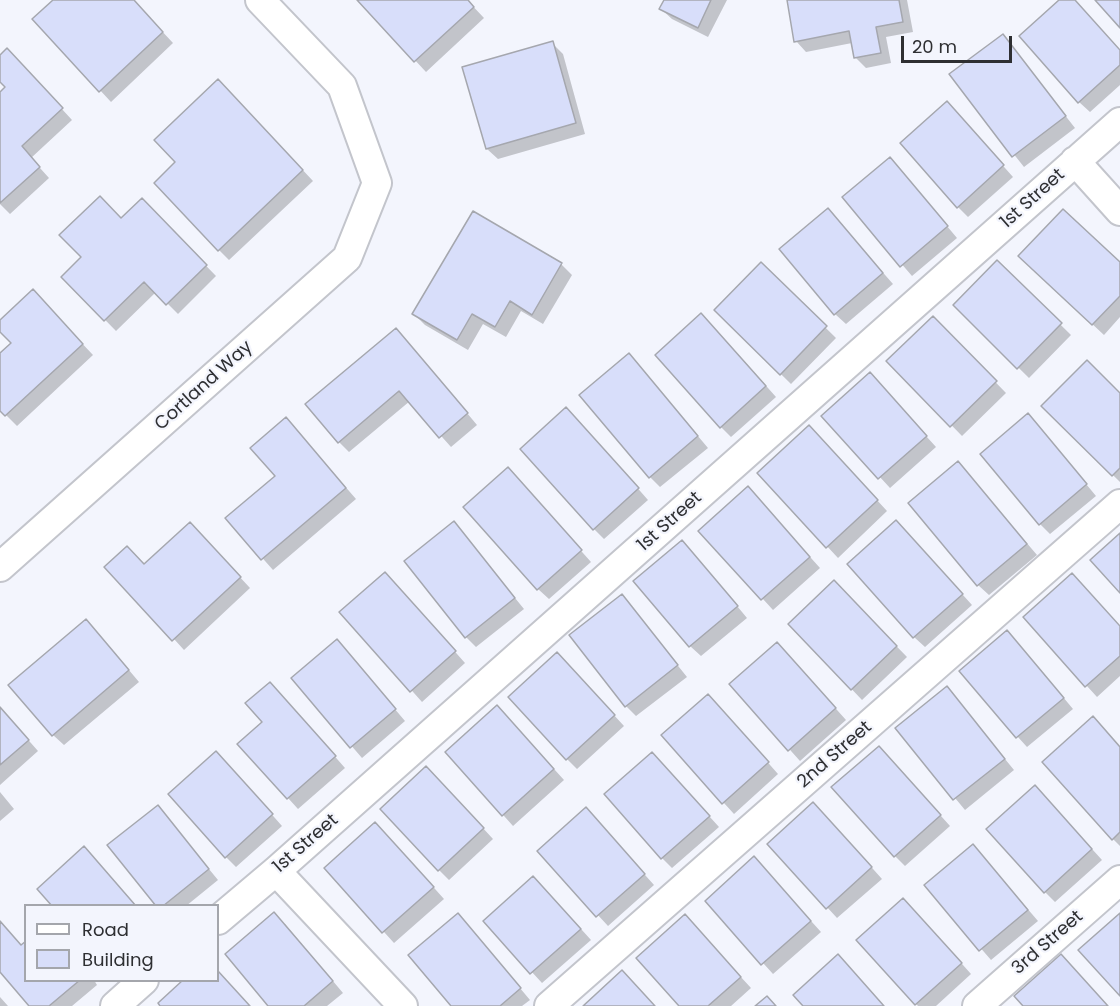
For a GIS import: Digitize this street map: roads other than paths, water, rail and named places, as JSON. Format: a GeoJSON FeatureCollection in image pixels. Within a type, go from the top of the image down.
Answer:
{"type":"FeatureCollection","features":[{"type":"Feature","properties":{"kind":"street","name":"Cortland Way"},"geometry":{"type":"LineString","coordinates":[[0,567],[347,258],[377,183],[342,86],[260,0]]}},
{"type":"Feature","properties":{"kind":"street","name":"1st Street"},"geometry":{"type":"LineString","coordinates":[[219,919],[1120,122]]}},
{"type":"Feature","properties":{"kind":"street"},"geometry":{"type":"LineString","coordinates":[[1076,161],[1120,212]]}},
{"type":"Feature","properties":{"kind":"street","name":"2nd Street"},"geometry":{"type":"LineString","coordinates":[[549,1006],[1120,504]]}},
{"type":"Feature","properties":{"kind":"street"},"geometry":{"type":"LineString","coordinates":[[276,871],[403,1006]]}},
{"type":"Feature","properties":{"kind":"street","name":"3rd Street"},"geometry":{"type":"LineString","coordinates":[[977,1006],[1120,880]]}},
{"type":"Feature","properties":{"kind":"street"},"geometry":{"type":"LineString","coordinates":[[115,1006],[143,982]]}}]}
